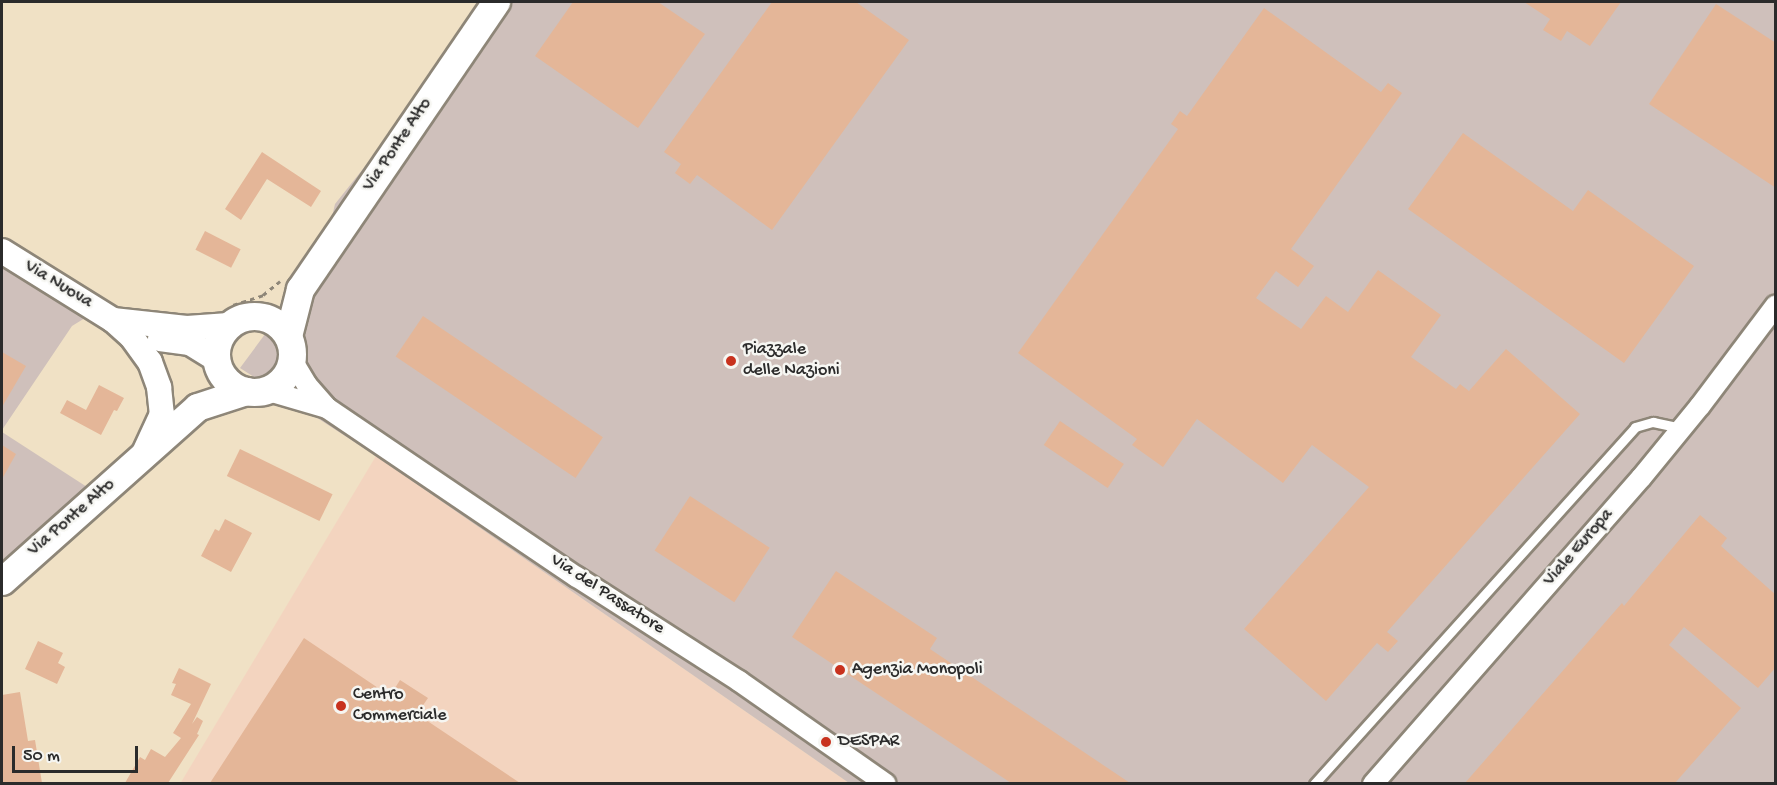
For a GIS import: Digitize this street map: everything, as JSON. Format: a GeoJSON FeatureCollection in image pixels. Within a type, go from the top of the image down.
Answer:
{"type":"FeatureCollection","features":[{"type":"Feature","properties":{"kind":"main road","name":"Via Ponte Alto"},"geometry":{"type":"LineString","coordinates":[[2,581],[197,407],[217,362],[219,341],[228,316],[262,317],[291,284],[496,2]]}},
{"type":"Feature","properties":{"kind":"main road","name":"Via Ponte Alto"},"geometry":{"type":"LineString","coordinates":[[197,407],[256,391],[286,376],[290,348],[291,284]]}},
{"type":"Feature","properties":{"kind":"main road"},"geometry":{"type":"LineString","coordinates":[[262,317],[277,324],[290,348]]}},
{"type":"Feature","properties":{"kind":"main road"},"geometry":{"type":"LineString","coordinates":[[217,362],[228,382],[256,391]]}},
{"type":"Feature","properties":{"kind":"street","name":"Via Nuova"},"geometry":{"type":"LineString","coordinates":[[2,251],[122,328],[150,362],[159,387],[162,414],[144,453]]}},
{"type":"Feature","properties":{"kind":"street","name":"Viale Europa"},"geometry":{"type":"LineString","coordinates":[[1373,783],[1683,428],[1776,305]]}},
{"type":"Feature","properties":{"kind":"street","name":"Via Nuova"},"geometry":{"type":"LineString","coordinates":[[122,328],[187,328],[228,316]]}},
{"type":"Feature","properties":{"kind":"street","name":"Via Nuova"},"geometry":{"type":"LineString","coordinates":[[122,328],[190,343],[217,362]]}},
{"type":"Feature","properties":{"kind":"street","name":"Via del Passatore"},"geometry":{"type":"LineString","coordinates":[[290,348],[307,386],[327,408],[577,577],[740,681],[886,783]]}},
{"type":"Feature","properties":{"kind":"street","name":"Via del Passatore"},"geometry":{"type":"LineString","coordinates":[[256,391],[327,408]]}},
{"type":"Feature","properties":{"kind":"lane"},"geometry":{"type":"LineString","coordinates":[[1314,783],[1635,427],[1644,423],[1662,422],[1683,428]]}},
{"type":"Feature","properties":{"kind":"path"},"geometry":{"type":"LineString","coordinates":[[228,316],[262,295],[291,284]]}},
{"type":"Feature","properties":{"kind":"shaded area"},"geometry":{"type":"Polygon","coordinates":[[[479,2],[1775,2],[1775,783],[849,783],[376,456],[240,368],[323,256],[335,204],[394,130],[479,2]]]}},
{"type":"Feature","properties":{"kind":"shaded area"},"geometry":{"type":"Polygon","coordinates":[[[2,241],[111,302],[72,326],[2,430],[2,241]]]}},
{"type":"Feature","properties":{"kind":"shaded area"},"geometry":{"type":"Polygon","coordinates":[[[2,432],[104,498],[2,595],[2,432]]]}},
{"type":"Feature","properties":{"kind":"shaded area"},"geometry":{"type":"Polygon","coordinates":[[[376,456],[849,783],[180,784],[376,456]]]}},
{"type":"Feature","properties":{"kind":"building"},"geometry":{"type":"Polygon","coordinates":[[[573,2],[658,2],[705,34],[638,128],[535,56],[573,2]]]}},
{"type":"Feature","properties":{"kind":"building"},"geometry":{"type":"Polygon","coordinates":[[[772,2],[856,2],[909,40],[772,230],[697,175],[690,184],[675,173],[681,164],[664,152],[772,2]]]}},
{"type":"Feature","properties":{"kind":"building"},"geometry":{"type":"Polygon","coordinates":[[[1524,2],[1621,2],[1590,46],[1567,31],[1561,41],[1543,30],[1550,19],[1524,2]]]}},
{"type":"Feature","properties":{"kind":"building"},"geometry":{"type":"Polygon","coordinates":[[[1716,4],[1776,43],[1776,188],[1649,104],[1716,4]]]}},
{"type":"Feature","properties":{"kind":"building"},"geometry":{"type":"Polygon","coordinates":[[[1264,8],[1381,92],[1388,83],[1402,93],[1291,249],[1314,266],[1298,287],[1276,271],[1256,298],[1301,329],[1326,296],[1348,312],[1378,270],[1441,315],[1411,357],[1456,389],[1460,384],[1469,391],[1506,349],[1580,414],[1387,632],[1398,641],[1388,652],[1377,643],[1326,701],[1244,629],[1369,487],[1312,445],[1283,483],[1197,419],[1163,467],[1132,445],[1137,439],[1018,353],[1178,129],[1171,124],[1180,111],[1187,116],[1264,8]]]}},
{"type":"Feature","properties":{"kind":"building"},"geometry":{"type":"Polygon","coordinates":[[[1463,133],[1573,211],[1588,190],[1694,266],[1624,363],[1408,209],[1463,133]]]}},
{"type":"Feature","properties":{"kind":"building"},"geometry":{"type":"Polygon","coordinates":[[[262,152],[321,191],[311,207],[267,179],[241,220],[225,209],[262,152]]]}},
{"type":"Feature","properties":{"kind":"building"},"geometry":{"type":"Polygon","coordinates":[[[205,231],[241,249],[231,268],[195,250],[205,231]]]}},
{"type":"Feature","properties":{"kind":"building"},"geometry":{"type":"Polygon","coordinates":[[[423,316],[603,437],[576,478],[396,357],[423,316]]]}},
{"type":"Feature","properties":{"kind":"building"},"geometry":{"type":"Polygon","coordinates":[[[2,352],[26,366],[2,407],[2,352]]]}},
{"type":"Feature","properties":{"kind":"building"},"geometry":{"type":"Polygon","coordinates":[[[99,385],[124,398],[117,411],[114,410],[101,435],[60,413],[67,400],[86,410],[99,385]]]}},
{"type":"Feature","properties":{"kind":"building"},"geometry":{"type":"Polygon","coordinates":[[[1060,421],[1124,464],[1108,488],[1044,445],[1060,421]]]}},
{"type":"Feature","properties":{"kind":"building"},"geometry":{"type":"Polygon","coordinates":[[[2,445],[16,454],[2,479],[2,445]]]}},
{"type":"Feature","properties":{"kind":"building"},"geometry":{"type":"Polygon","coordinates":[[[240,449],[333,494],[319,521],[227,476],[240,449]]]}},
{"type":"Feature","properties":{"kind":"building"},"geometry":{"type":"Polygon","coordinates":[[[690,496],[770,548],[734,602],[655,551],[690,496]]]}},
{"type":"Feature","properties":{"kind":"building"},"geometry":{"type":"Polygon","coordinates":[[[1700,515],[1727,538],[1721,546],[1776,595],[1776,667],[1758,688],[1684,627],[1669,645],[1741,708],[1675,783],[1465,783],[1622,603],[1624,606],[1700,515]]]}},
{"type":"Feature","properties":{"kind":"building"},"geometry":{"type":"Polygon","coordinates":[[[225,519],[252,533],[231,572],[201,556],[215,529],[219,531],[225,519]]]}},
{"type":"Feature","properties":{"kind":"building"},"geometry":{"type":"Polygon","coordinates":[[[836,571],[937,638],[930,649],[1130,783],[1011,783],[792,637],[836,571]]]}},
{"type":"Feature","properties":{"kind":"building","name":"Centro Commerciale"},"geometry":{"type":"Polygon","coordinates":[[[304,638],[390,696],[400,680],[428,698],[417,714],[520,783],[210,783],[304,638]]]}},
{"type":"Feature","properties":{"kind":"building"},"geometry":{"type":"Polygon","coordinates":[[[38,641],[63,653],[58,663],[65,667],[57,684],[25,669],[38,641]]]}},
{"type":"Feature","properties":{"kind":"building"},"geometry":{"type":"Polygon","coordinates":[[[179,668],[211,684],[192,724],[197,717],[203,721],[197,734],[199,735],[168,783],[125,783],[140,757],[145,760],[151,749],[165,757],[181,738],[173,733],[191,704],[171,695],[176,684],[172,683],[179,668]]]}},
{"type":"Feature","properties":{"kind":"building"},"geometry":{"type":"Polygon","coordinates":[[[20,692],[28,741],[35,740],[42,783],[2,783],[2,695],[20,692]]]}},
{"type":"Feature","properties":{"kind":"place","name":"Piazzale delle Nazioni"},"geometry":{"type":"Point","coordinates":[731,361]}},
{"type":"Feature","properties":{"kind":"place","name":"Agenzia Monopoli"},"geometry":{"type":"Point","coordinates":[840,670]}},
{"type":"Feature","properties":{"kind":"place","name":"Centro Commerciale"},"geometry":{"type":"Point","coordinates":[341,706]}},
{"type":"Feature","properties":{"kind":"place","name":"DESPAR"},"geometry":{"type":"Point","coordinates":[826,742]}}]}
